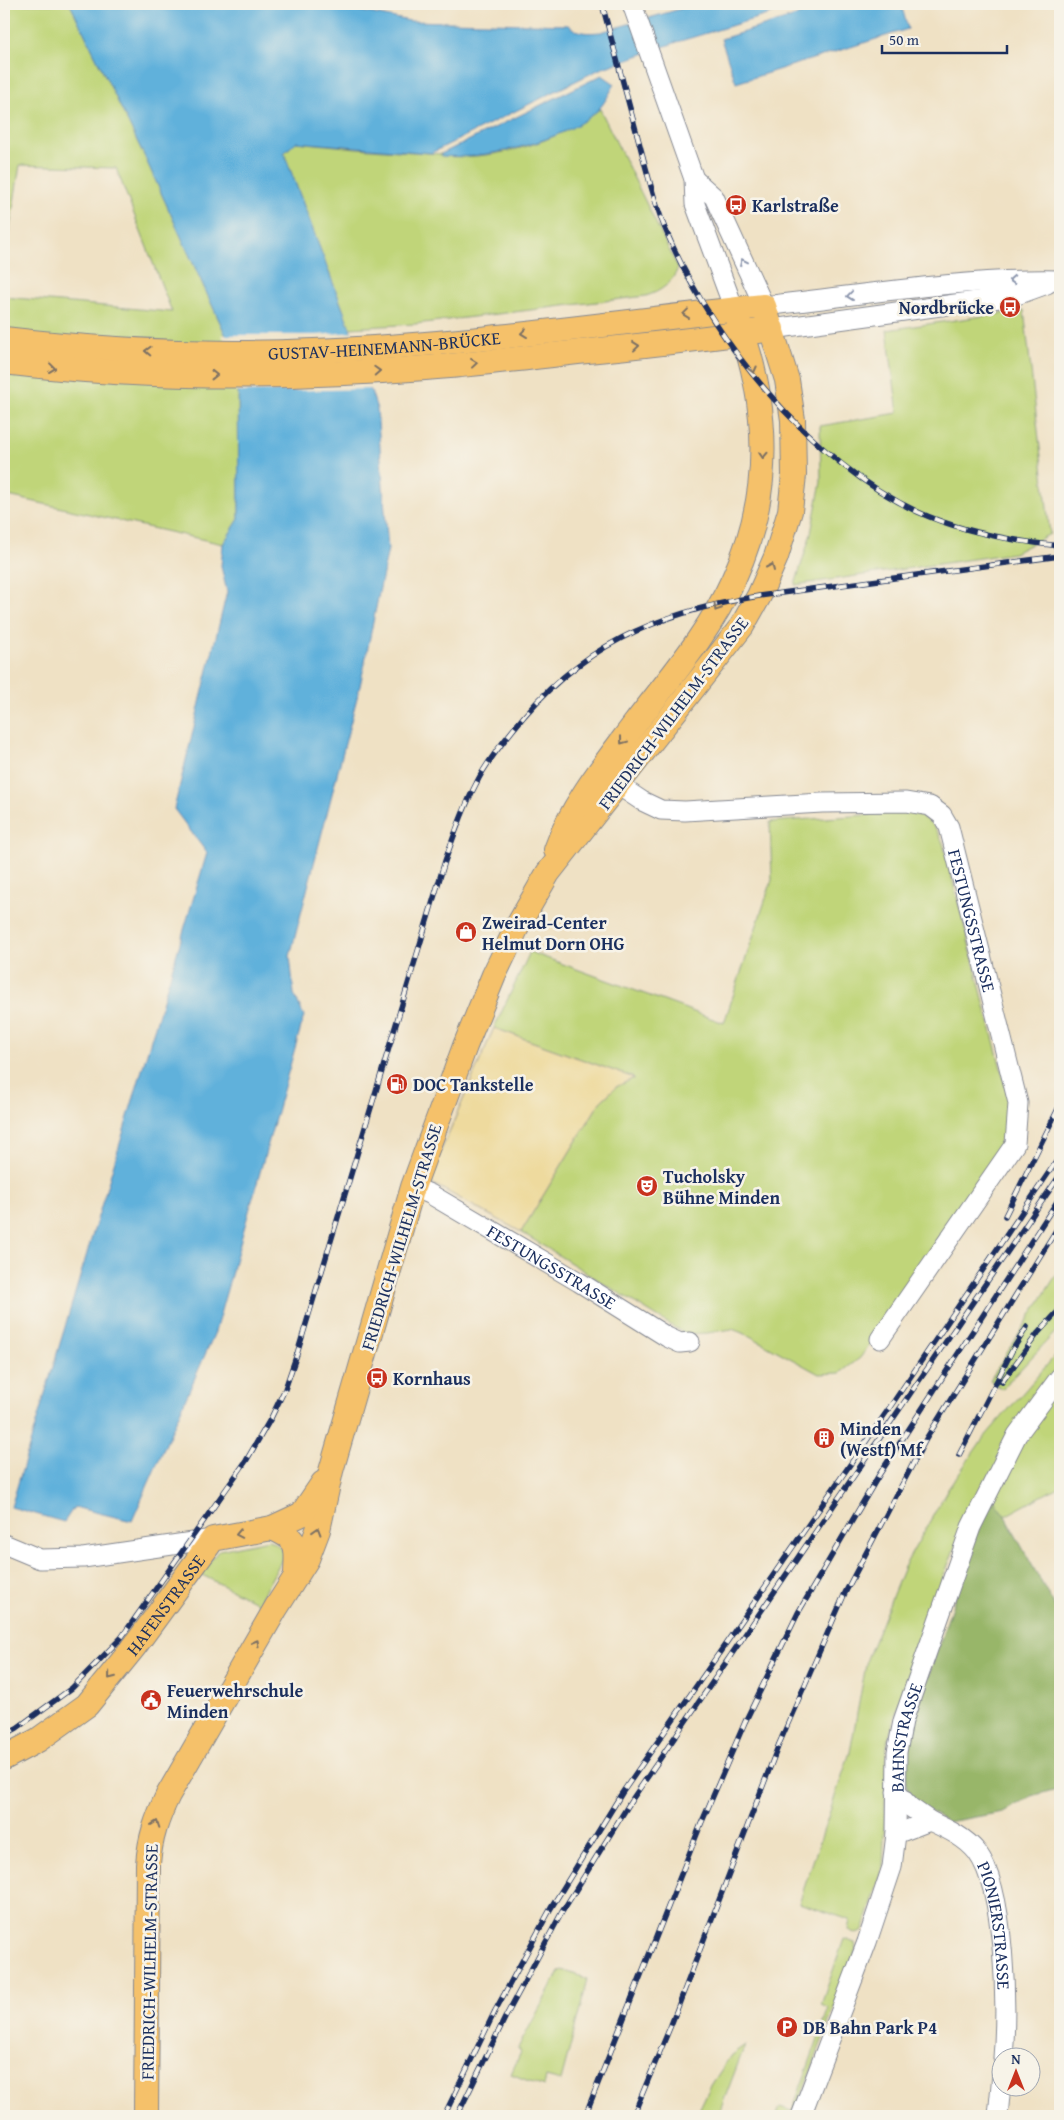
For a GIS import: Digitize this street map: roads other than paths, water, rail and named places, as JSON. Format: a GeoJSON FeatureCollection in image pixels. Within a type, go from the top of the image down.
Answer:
{"type":"FeatureCollection","features":[{"type":"Feature","properties":{"kind":"main road","name":"GUSTAV-HEINEMANN-BRÜCKE"},"geometry":{"type":"LineString","coordinates":[[4,339],[100,349],[194,352],[313,351],[424,344],[764,306]]}},
{"type":"Feature","properties":{"kind":"main road","name":"FRIEDRICH-WILHELM-STRASSE"},"geometry":{"type":"LineString","coordinates":[[608,779],[711,666],[742,626],[759,596],[776,557],[790,512],[794,475],[790,393],[764,306]]}},
{"type":"Feature","properties":{"kind":"main road","name":"FRIEDRICH-WILHELM-STRASSE"},"geometry":{"type":"LineString","coordinates":[[146,2116],[148,1873],[150,1843],[157,1819],[168,1795],[296,1574],[307,1559],[318,1530],[331,1471],[413,1187],[494,975],[517,926],[548,873],[690,651],[734,578],[752,531],[761,492],[764,449],[761,406],[743,333],[734,309]]}},
{"type":"Feature","properties":{"kind":"main road"},"geometry":{"type":"LineString","coordinates":[[743,333],[772,329]]}},
{"type":"Feature","properties":{"kind":"main road","name":"GUSTAV-HEINEMANN-BRÜCKE"},"geometry":{"type":"LineString","coordinates":[[4,362],[70,370],[186,376],[308,375],[426,368],[743,333]]}},
{"type":"Feature","properties":{"kind":"main road"},"geometry":{"type":"LineString","coordinates":[[690,651],[711,666]]}},
{"type":"Feature","properties":{"kind":"main road","name":"HAFENSTRASSE"},"geometry":{"type":"LineString","coordinates":[[4,1758],[38,1740],[87,1705],[134,1647],[213,1539],[272,1528],[302,1514],[331,1471]]}},
{"type":"Feature","properties":{"kind":"main road"},"geometry":{"type":"LineString","coordinates":[[272,1528],[294,1541],[297,1551],[296,1574]]}},
{"type":"Feature","properties":{"kind":"street","name":"FRIEDRICH-WILHELM-STRASSE"},"geometry":{"type":"LineString","coordinates":[[633,8],[694,179],[695,204],[734,309]]}},
{"type":"Feature","properties":{"kind":"street","name":"FRIEDRICH-WILHELM-STRASSE"},"geometry":{"type":"LineString","coordinates":[[694,179],[714,198],[764,306]]}},
{"type":"Feature","properties":{"kind":"street"},"geometry":{"type":"LineString","coordinates":[[764,306],[951,284],[1016,279],[1060,280],[1014,296],[772,329]]}},
{"type":"Feature","properties":{"kind":"street","name":"FESTUNGSSTRASSE"},"geometry":{"type":"LineString","coordinates":[[608,779],[642,801],[661,810],[685,811],[822,803],[906,802],[930,806],[942,815],[949,826],[1018,1104],[1015,1144],[880,1339]]}},
{"type":"Feature","properties":{"kind":"street","name":"FESTUNGSSTRASSE"},"geometry":{"type":"LineString","coordinates":[[413,1187],[430,1194],[513,1243],[667,1337],[680,1343],[690,1342]]}},
{"type":"Feature","properties":{"kind":"street","name":"BAHNSTRASSE"},"geometry":{"type":"LineString","coordinates":[[801,2116],[878,1913],[892,1867],[896,1834],[897,1752],[903,1722],[971,1527],[1018,1435],[1060,1376]]}},
{"type":"Feature","properties":{"kind":"street"},"geometry":{"type":"LineString","coordinates":[[4,1544],[40,1559],[102,1555],[213,1539]]}},
{"type":"Feature","properties":{"kind":"street","name":"PIONIERSTRASSE"},"geometry":{"type":"LineString","coordinates":[[896,1792],[910,1807],[930,1821],[959,1835],[976,1852],[986,1868],[994,1893],[1003,1965],[1004,2048]]}},
{"type":"Feature","properties":{"kind":"street"},"geometry":{"type":"LineString","coordinates":[[896,1834],[930,1821]]}},
{"type":"Feature","properties":{"kind":"street"},"geometry":{"type":"LineString","coordinates":[[998,2116],[1000,2098]]}},
{"type":"Feature","properties":{"kind":"water"},"geometry":{"type":"Polygon","coordinates":[[[70,4],[325,4],[410,21],[568,25],[576,30],[587,33],[601,32],[697,4],[804,4],[677,42],[600,69],[431,153],[296,142],[284,153],[350,328],[377,409],[388,549],[360,686],[290,956],[294,994],[304,1016],[215,1332],[132,1521],[74,1507],[64,1522],[11,1507],[207,853],[174,809],[227,592],[221,566],[223,544],[239,519],[238,362],[143,153],[70,4]]]}},
{"type":"Feature","properties":{"kind":"water"},"geometry":{"type":"Polygon","coordinates":[[[835,4],[880,4],[884,6],[901,4],[908,29],[736,83],[721,39],[835,4]]]}},
{"type":"Feature","properties":{"kind":"water"},"geometry":{"type":"Polygon","coordinates":[[[602,75],[615,84],[605,101],[598,110],[584,121],[566,131],[524,146],[502,151],[480,155],[441,156],[441,154],[602,75]]]}},
{"type":"Feature","properties":{"kind":"railway"},"geometry":{"type":"LineString","coordinates":[[602,4],[656,205],[664,226],[684,268],[708,311],[736,352],[767,392],[801,428],[838,461],[877,489],[918,512],[952,525],[988,535],[1060,546]]}},
{"type":"Feature","properties":{"kind":"railway"},"geometry":{"type":"LineString","coordinates":[[4,1735],[17,1728],[72,1688],[121,1638],[246,1461],[271,1418],[285,1389],[297,1354],[455,832],[476,784],[492,756],[537,701],[564,676],[592,655],[622,638],[686,612],[759,596],[1060,556]]}},
{"type":"Feature","properties":{"kind":"railway"},"geometry":{"type":"LineString","coordinates":[[1005,1216],[1060,1105]]}},
{"type":"Feature","properties":{"kind":"railway"},"geometry":{"type":"LineString","coordinates":[[444,2116],[495,2011],[551,1908],[622,1793],[890,1407],[1060,1156]]}},
{"type":"Feature","properties":{"kind":"railway"},"geometry":{"type":"LineString","coordinates":[[457,2116],[505,2018],[562,1912],[631,1801],[1060,1175]]}},
{"type":"Feature","properties":{"kind":"railway"},"geometry":{"type":"LineString","coordinates":[[585,2116],[701,1824],[745,1722],[798,1613],[879,1475],[1060,1197]]}},
{"type":"Feature","properties":{"kind":"railway"},"geometry":{"type":"LineString","coordinates":[[633,2116],[671,2025],[779,1744],[845,1593],[926,1439],[1060,1224]]}},
{"type":"Feature","properties":{"kind":"railway"},"geometry":{"type":"LineString","coordinates":[[1002,1382],[1038,1333],[1060,1309]]}},
{"type":"Feature","properties":{"kind":"railway"},"geometry":{"type":"LineString","coordinates":[[959,1455],[1013,1349],[1027,1327]]}},
{"type":"Feature","properties":{"kind":"place","name":"Karlstraße"},"geometry":{"type":"Point","coordinates":[736,205]}},
{"type":"Feature","properties":{"kind":"place","name":"Nordbrücke"},"geometry":{"type":"Point","coordinates":[1010,307]}},
{"type":"Feature","properties":{"kind":"place","name":"Zweirad-Center Helmut Dorn OHG"},"geometry":{"type":"Point","coordinates":[466,932]}},
{"type":"Feature","properties":{"kind":"place","name":"DOC Tankstelle"},"geometry":{"type":"Point","coordinates":[397,1084]}},
{"type":"Feature","properties":{"kind":"place","name":"Tucholsky Bühne Minden"},"geometry":{"type":"Point","coordinates":[647,1186]}},
{"type":"Feature","properties":{"kind":"place","name":"Kornhaus"},"geometry":{"type":"Point","coordinates":[377,1378]}},
{"type":"Feature","properties":{"kind":"place","name":"Minden (Westf) Mf"},"geometry":{"type":"Point","coordinates":[824,1438]}},
{"type":"Feature","properties":{"kind":"place","name":"Feuerwehrschule Minden"},"geometry":{"type":"Point","coordinates":[151,1700]}},
{"type":"Feature","properties":{"kind":"place","name":"DB Bahn Park P4"},"geometry":{"type":"Point","coordinates":[787,2027]}}]}
